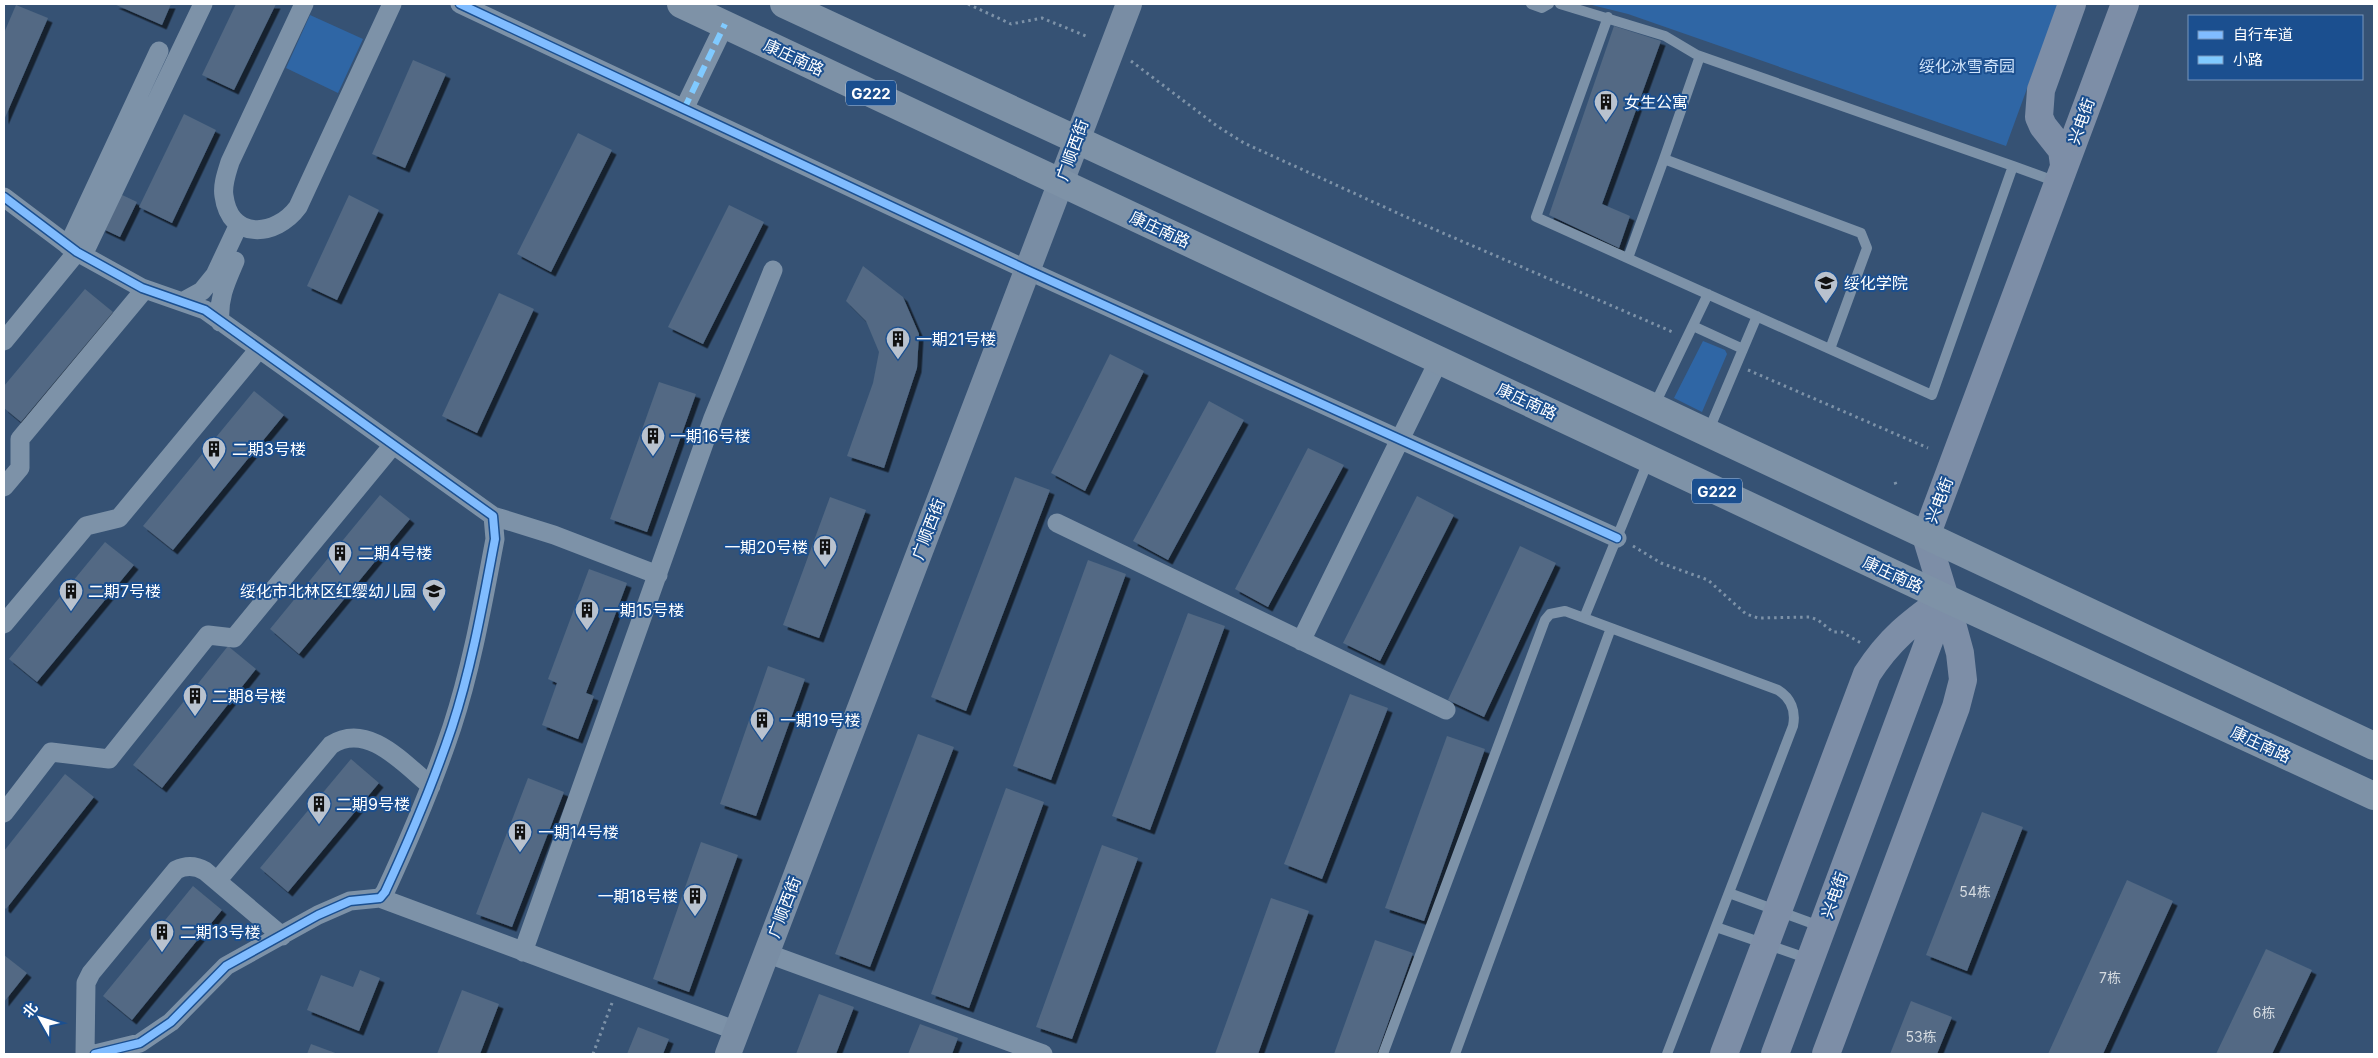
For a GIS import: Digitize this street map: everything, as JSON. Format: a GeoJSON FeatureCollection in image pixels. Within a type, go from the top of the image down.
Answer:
{"type":"FeatureCollection","features":[{"type":"Feature","properties":{"kind":"highway","name":"康庄南路"},"geometry":{"type":"LineString","coordinates":[[681,4],[1945,598],[2374,796]]}},
{"type":"Feature","properties":{"kind":"highway","name":"G222"},"geometry":{"type":"LineString","coordinates":[[784,4],[1653,407],[2374,746]]}},
{"type":"Feature","properties":{"kind":"main road","name":"广顺西街"},"geometry":{"type":"LineString","coordinates":[[732,1043],[1129,4]]}},
{"type":"Feature","properties":{"kind":"main road"},"geometry":{"type":"LineString","coordinates":[[2061,174],[2062,150],[2043,126],[2039,117],[2038,104],[2040,90],[2072,4]]}},
{"type":"Feature","properties":{"kind":"main road","name":"兴电街"},"geometry":{"type":"LineString","coordinates":[[1775,1054],[1945,598],[1926,536],[2125,4]]}},
{"type":"Feature","properties":{"kind":"main road"},"geometry":{"type":"LineString","coordinates":[[1724,1054],[1867,674],[1881,652],[1902,629],[1945,598],[1960,653],[1963,680],[1956,707],[1826,1054]]}},
{"type":"Feature","properties":{"kind":"street"},"geometry":{"type":"LineString","coordinates":[[4,341],[76,251],[203,4]]}},
{"type":"Feature","properties":{"kind":"street"},"geometry":{"type":"LineString","coordinates":[[304,4],[230,162],[223,195],[233,219],[245,226],[266,229],[280,225],[291,217],[298,207],[392,4]]}},
{"type":"Feature","properties":{"kind":"street"},"geometry":{"type":"LineString","coordinates":[[460,4],[1027,270],[1617,538]]}},
{"type":"Feature","properties":{"kind":"street"},"geometry":{"type":"LineString","coordinates":[[684,109],[725,24]]}},
{"type":"Feature","properties":{"kind":"street"},"geometry":{"type":"LineString","coordinates":[[76,251],[160,51]]}},
{"type":"Feature","properties":{"kind":"street"},"geometry":{"type":"LineString","coordinates":[[4,197],[76,251],[145,289],[205,310],[493,516],[554,535],[658,575]]}},
{"type":"Feature","properties":{"kind":"street"},"geometry":{"type":"LineString","coordinates":[[182,302],[202,291],[215,275],[245,226]]}},
{"type":"Feature","properties":{"kind":"street"},"geometry":{"type":"LineString","coordinates":[[220,322],[219,304],[223,288],[245,226]]}},
{"type":"Feature","properties":{"kind":"street"},"geometry":{"type":"LineString","coordinates":[[523,952],[713,418],[773,270]]}},
{"type":"Feature","properties":{"kind":"street"},"geometry":{"type":"LineString","coordinates":[[4,487],[20,468],[20,439],[145,289]]}},
{"type":"Feature","properties":{"kind":"street"},"geometry":{"type":"LineString","coordinates":[[4,624],[86,526],[120,518],[259,349]]}},
{"type":"Feature","properties":{"kind":"street"},"geometry":{"type":"LineString","coordinates":[[1301,640],[1439,360]]}},
{"type":"Feature","properties":{"kind":"street"},"geometry":{"type":"LineString","coordinates":[[4,813],[51,752],[109,759],[208,635],[234,638],[393,445]]}},
{"type":"Feature","properties":{"kind":"street"},"geometry":{"type":"LineString","coordinates":[[380,898],[385,892],[431,786],[452,726],[478,627],[495,539],[493,516]]}},
{"type":"Feature","properties":{"kind":"street"},"geometry":{"type":"LineString","coordinates":[[1057,524],[1446,710]]}},
{"type":"Feature","properties":{"kind":"street"},"geometry":{"type":"LineString","coordinates":[[217,881],[331,745],[339,740],[358,738],[380,744],[431,786]]}},
{"type":"Feature","properties":{"kind":"street"},"geometry":{"type":"LineString","coordinates":[[85,1054],[86,984],[91,973],[176,870],[185,866],[199,867],[282,936]]}},
{"type":"Feature","properties":{"kind":"street"},"geometry":{"type":"LineString","coordinates":[[95,1054],[140,1043],[171,1022],[226,966],[318,915],[350,902],[380,898],[618,987],[732,1043]]}},
{"type":"Feature","properties":{"kind":"street"},"geometry":{"type":"LineString","coordinates":[[766,953],[1043,1054]]}},
{"type":"Feature","properties":{"kind":"lane"},"geometry":{"type":"LineString","coordinates":[[1531,4],[1542,8],[1549,4]]}},
{"type":"Feature","properties":{"kind":"lane"},"geometry":{"type":"LineString","coordinates":[[1560,4],[1608,17],[1664,36],[1700,56],[2013,166],[2061,174]]}},
{"type":"Feature","properties":{"kind":"lane"},"geometry":{"type":"LineString","coordinates":[[1608,17],[1536,217],[1932,395],[2013,166]]}},
{"type":"Feature","properties":{"kind":"lane"},"geometry":{"type":"LineString","coordinates":[[1628,258],[1700,56]]}},
{"type":"Feature","properties":{"kind":"lane"},"geometry":{"type":"LineString","coordinates":[[1664,159],[1861,233],[1866,248],[1830,349]]}},
{"type":"Feature","properties":{"kind":"lane"},"geometry":{"type":"LineString","coordinates":[[1653,407],[1708,294]]}},
{"type":"Feature","properties":{"kind":"lane"},"geometry":{"type":"LineString","coordinates":[[1707,433],[1757,316]]}},
{"type":"Feature","properties":{"kind":"lane"},"geometry":{"type":"LineString","coordinates":[[1693,326],[1743,348]]}},
{"type":"Feature","properties":{"kind":"lane"},"geometry":{"type":"LineString","coordinates":[[1584,618],[1649,459]]}},
{"type":"Feature","properties":{"kind":"lane"},"geometry":{"type":"LineString","coordinates":[[1383,1054],[1545,620],[1550,614],[1565,611],[1778,690],[1789,700],[1793,708],[1793,726],[1667,1054]]}},
{"type":"Feature","properties":{"kind":"lane"},"geometry":{"type":"LineString","coordinates":[[1455,1054],[1611,628]]}},
{"type":"Feature","properties":{"kind":"lane"},"geometry":{"type":"LineString","coordinates":[[1729,893],[1822,927]]}},
{"type":"Feature","properties":{"kind":"lane"},"geometry":{"type":"LineString","coordinates":[[1716,927],[1810,959]]}},
{"type":"Feature","properties":{"kind":"path"},"geometry":{"type":"LineString","coordinates":[[968,4],[1011,24],[1042,18],[1086,36]]}},
{"type":"Feature","properties":{"kind":"path"},"geometry":{"type":"LineString","coordinates":[[1131,60],[1217,126],[1244,143],[1415,222],[1687,338]]}},
{"type":"Feature","properties":{"kind":"path"},"geometry":{"type":"LineString","coordinates":[[1736,365],[1928,448]]}},
{"type":"Feature","properties":{"kind":"path"},"geometry":{"type":"LineString","coordinates":[[1895,482],[1897,487]]}},
{"type":"Feature","properties":{"kind":"path"},"geometry":{"type":"LineString","coordinates":[[1617,538],[1661,563],[1708,580],[1746,614],[1758,618],[1810,617],[1818,620],[1833,632],[1842,632],[1868,647]]}},
{"type":"Feature","properties":{"kind":"path"},"geometry":{"type":"LineString","coordinates":[[593,1054],[618,987]]}},
{"type":"Feature","properties":{"kind":"green space","name":"绥化冰雪奇园"},"geometry":{"type":"Polygon","coordinates":[[[1588,4],[2058,4],[2006,146],[1628,14],[1588,4]]]}},
{"type":"Feature","properties":{"kind":"green space"},"geometry":{"type":"Polygon","coordinates":[[[310,15],[363,39],[338,93],[286,68],[310,15]]]}},
{"type":"Feature","properties":{"kind":"green space"},"geometry":{"type":"Polygon","coordinates":[[[1703,341],[1725,350],[1727,354],[1702,412],[1674,398],[1703,341]]]}},
{"type":"Feature","properties":{"kind":"building"},"geometry":{"type":"Polygon","coordinates":[[[114,4],[171,4],[162,25],[114,4]]]}},
{"type":"Feature","properties":{"kind":"building"},"geometry":{"type":"Polygon","coordinates":[[[236,4],[276,4],[234,90],[202,75],[236,4]]]}},
{"type":"Feature","properties":{"kind":"building"},"geometry":{"type":"Polygon","coordinates":[[[16,5],[48,18],[4,120],[4,33],[16,5]]]}},
{"type":"Feature","properties":{"kind":"building","name":"女生公寓"},"geometry":{"type":"Polygon","coordinates":[[[1614,26],[1661,41],[1602,204],[1630,216],[1619,248],[1549,215],[1614,26]]]}},
{"type":"Feature","properties":{"kind":"building"},"geometry":{"type":"Polygon","coordinates":[[[413,60],[446,74],[405,168],[372,154],[413,60]]]}},
{"type":"Feature","properties":{"kind":"building"},"geometry":{"type":"Polygon","coordinates":[[[184,114],[216,130],[172,223],[139,207],[184,114]]]}},
{"type":"Feature","properties":{"kind":"building"},"geometry":{"type":"Polygon","coordinates":[[[578,133],[612,150],[551,272],[517,254],[578,133]]]}},
{"type":"Feature","properties":{"kind":"building"},"geometry":{"type":"Polygon","coordinates":[[[118,193],[137,202],[120,237],[101,228],[118,193]]]}},
{"type":"Feature","properties":{"kind":"building"},"geometry":{"type":"Polygon","coordinates":[[[349,195],[379,210],[337,300],[307,286],[349,195]]]}},
{"type":"Feature","properties":{"kind":"building"},"geometry":{"type":"Polygon","coordinates":[[[729,205],[764,222],[703,344],[668,327],[729,205]]]}},
{"type":"Feature","properties":{"kind":"building","name":"一期21号楼"},"geometry":{"type":"Polygon","coordinates":[[[863,266],[903,297],[919,334],[917,368],[884,468],[847,456],[873,383],[879,352],[866,321],[846,301],[863,266]]]}},
{"type":"Feature","properties":{"kind":"building"},"geometry":{"type":"Polygon","coordinates":[[[85,289],[113,312],[21,422],[4,408],[4,386],[85,289]]]}},
{"type":"Feature","properties":{"kind":"building"},"geometry":{"type":"Polygon","coordinates":[[[499,293],[534,309],[477,433],[442,416],[499,293]]]}},
{"type":"Feature","properties":{"kind":"building"},"geometry":{"type":"Polygon","coordinates":[[[1110,354],[1144,371],[1085,491],[1051,473],[1110,354]]]}},
{"type":"Feature","properties":{"kind":"building","name":"一期16号楼"},"geometry":{"type":"Polygon","coordinates":[[[659,382],[696,394],[647,532],[610,519],[659,382]]]}},
{"type":"Feature","properties":{"kind":"building","name":"二期3号楼"},"geometry":{"type":"Polygon","coordinates":[[[254,391],[284,415],[173,550],[143,526],[254,391]]]}},
{"type":"Feature","properties":{"kind":"building"},"geometry":{"type":"Polygon","coordinates":[[[1209,401],[1244,420],[1168,560],[1133,541],[1209,401]]]}},
{"type":"Feature","properties":{"kind":"building"},"geometry":{"type":"Polygon","coordinates":[[[1308,448],[1344,465],[1268,607],[1235,589],[1308,448]]]}},
{"type":"Feature","properties":{"kind":"building"},"geometry":{"type":"Polygon","coordinates":[[[1015,477],[1050,490],[966,711],[931,697],[1015,477]]]}},
{"type":"Feature","properties":{"kind":"building","name":"二期4号楼"},"geometry":{"type":"Polygon","coordinates":[[[380,495],[410,519],[299,654],[270,629],[380,495]]]}},
{"type":"Feature","properties":{"kind":"building"},"geometry":{"type":"Polygon","coordinates":[[[1417,496],[1454,515],[1380,661],[1343,643],[1417,496]]]}},
{"type":"Feature","properties":{"kind":"building","name":"一期20号楼"},"geometry":{"type":"Polygon","coordinates":[[[830,497],[866,510],[819,638],[783,625],[830,497]]]}},
{"type":"Feature","properties":{"kind":"building","name":"二期7号楼"},"geometry":{"type":"Polygon","coordinates":[[[105,542],[134,565],[37,682],[9,659],[105,542]]]}},
{"type":"Feature","properties":{"kind":"building"},"geometry":{"type":"Polygon","coordinates":[[[1520,546],[1556,563],[1484,717],[1448,700],[1520,546]]]}},
{"type":"Feature","properties":{"kind":"building"},"geometry":{"type":"Polygon","coordinates":[[[1088,560],[1126,574],[1051,780],[1013,766],[1088,560]]]}},
{"type":"Feature","properties":{"kind":"building","name":"一期15号楼"},"geometry":{"type":"Polygon","coordinates":[[[589,569],[627,583],[586,693],[594,696],[578,739],[542,725],[557,683],[548,679],[589,569]]]}},
{"type":"Feature","properties":{"kind":"building"},"geometry":{"type":"Polygon","coordinates":[[[1188,613],[1225,626],[1150,830],[1112,816],[1188,613]]]}},
{"type":"Feature","properties":{"kind":"building","name":"二期8号楼"},"geometry":{"type":"Polygon","coordinates":[[[228,646],[256,669],[162,788],[133,765],[228,646]]]}},
{"type":"Feature","properties":{"kind":"building","name":"一期19号楼"},"geometry":{"type":"Polygon","coordinates":[[[768,666],[805,679],[756,816],[720,804],[768,666]]]}},
{"type":"Feature","properties":{"kind":"building"},"geometry":{"type":"Polygon","coordinates":[[[1350,694],[1388,708],[1322,879],[1284,864],[1350,694]]]}},
{"type":"Feature","properties":{"kind":"building"},"geometry":{"type":"Polygon","coordinates":[[[918,734],[954,747],[870,967],[835,954],[918,734]]]}},
{"type":"Feature","properties":{"kind":"building"},"geometry":{"type":"Polygon","coordinates":[[[1447,736],[1485,749],[1424,921],[1385,908],[1447,736]]]}},
{"type":"Feature","properties":{"kind":"building","name":"二期9号楼"},"geometry":{"type":"Polygon","coordinates":[[[351,759],[379,783],[288,892],[260,868],[351,759]]]}},
{"type":"Feature","properties":{"kind":"building"},"geometry":{"type":"Polygon","coordinates":[[[65,774],[94,797],[6,909],[4,907],[4,851],[65,774]]]}},
{"type":"Feature","properties":{"kind":"building","name":"一期14号楼"},"geometry":{"type":"Polygon","coordinates":[[[528,778],[564,792],[512,927],[476,914],[528,778]]]}},
{"type":"Feature","properties":{"kind":"building"},"geometry":{"type":"Polygon","coordinates":[[[1006,788],[1044,802],[969,1008],[931,994],[1006,788]]]}},
{"type":"Feature","properties":{"kind":"building"},"geometry":{"type":"Polygon","coordinates":[[[1982,812],[2023,827],[1967,971],[1926,955],[1982,812]]]}},
{"type":"Feature","properties":{"kind":"building","name":"一期18号楼"},"geometry":{"type":"Polygon","coordinates":[[[701,842],[738,855],[689,992],[653,979],[701,842]]]}},
{"type":"Feature","properties":{"kind":"building"},"geometry":{"type":"Polygon","coordinates":[[[1102,845],[1138,858],[1072,1039],[1036,1027],[1102,845]]]}},
{"type":"Feature","properties":{"kind":"building"},"geometry":{"type":"Polygon","coordinates":[[[2127,880],[2173,901],[2103,1054],[2048,1054],[2127,880]]]}},
{"type":"Feature","properties":{"kind":"building","name":"二期13号楼"},"geometry":{"type":"Polygon","coordinates":[[[193,886],[222,910],[132,1020],[103,996],[193,886]]]}},
{"type":"Feature","properties":{"kind":"building"},"geometry":{"type":"Polygon","coordinates":[[[1271,898],[1309,911],[1258,1054],[1215,1054],[1271,898]]]}},
{"type":"Feature","properties":{"kind":"building"},"geometry":{"type":"Polygon","coordinates":[[[1375,940],[1413,953],[1377,1054],[1334,1054],[1375,940]]]}},
{"type":"Feature","properties":{"kind":"building"},"geometry":{"type":"Polygon","coordinates":[[[2266,949],[2312,970],[2272,1054],[2216,1054],[2266,949]]]}},
{"type":"Feature","properties":{"kind":"building"},"geometry":{"type":"Polygon","coordinates":[[[4,955],[27,973],[4,1002],[4,955]]]}},
{"type":"Feature","properties":{"kind":"building"},"geometry":{"type":"Polygon","coordinates":[[[360,970],[380,978],[359,1031],[307,1010],[321,975],[353,987],[360,970]]]}},
{"type":"Feature","properties":{"kind":"building"},"geometry":{"type":"Polygon","coordinates":[[[462,990],[499,1004],[480,1054],[437,1054],[462,990]]]}},
{"type":"Feature","properties":{"kind":"building"},"geometry":{"type":"Polygon","coordinates":[[[819,994],[854,1007],[836,1054],[796,1054],[819,994]]]}},
{"type":"Feature","properties":{"kind":"building"},"geometry":{"type":"Polygon","coordinates":[[[1911,1001],[1952,1017],[1937,1054],[1890,1054],[1911,1001]]]}},
{"type":"Feature","properties":{"kind":"building"},"geometry":{"type":"Polygon","coordinates":[[[920,1024],[958,1038],[952,1054],[908,1054],[920,1024]]]}},
{"type":"Feature","properties":{"kind":"building"},"geometry":{"type":"Polygon","coordinates":[[[638,1027],[669,1039],[663,1054],[627,1054],[638,1027]]]}},
{"type":"Feature","properties":{"kind":"building"},"geometry":{"type":"Polygon","coordinates":[[[311,1044],[338,1054],[307,1054],[311,1044]]]}},
{"type":"Feature","properties":{"kind":"marked path"},"geometry":{"type":"LineString","coordinates":[[684,109],[725,24]]}},
{"type":"Feature","properties":{"kind":"cycle path"},"geometry":{"type":"LineString","coordinates":[[460,4],[1027,270],[1617,538]]}},
{"type":"Feature","properties":{"kind":"cycle path"},"geometry":{"type":"LineString","coordinates":[[4,197],[77,252],[142,288],[205,310],[493,516],[495,539],[476,634],[459,704],[429,790],[385,892],[380,898],[350,901],[318,915],[226,966],[171,1022],[140,1043],[95,1054]]}},
{"type":"Feature","properties":{"kind":"place","name":"女生公寓"},"geometry":{"type":"Point","coordinates":[1606,123]}},
{"type":"Feature","properties":{"kind":"place","name":"绥化学院"},"geometry":{"type":"Point","coordinates":[1826,304]}},
{"type":"Feature","properties":{"kind":"place","name":"一期21号楼"},"geometry":{"type":"Point","coordinates":[898,360]}},
{"type":"Feature","properties":{"kind":"place","name":"一期16号楼"},"geometry":{"type":"Point","coordinates":[653,457]}},
{"type":"Feature","properties":{"kind":"place","name":"二期3号楼"},"geometry":{"type":"Point","coordinates":[214,470]}},
{"type":"Feature","properties":{"kind":"place","name":"一期20号楼"},"geometry":{"type":"Point","coordinates":[825,568]}},
{"type":"Feature","properties":{"kind":"place","name":"二期4号楼"},"geometry":{"type":"Point","coordinates":[340,574]}},
{"type":"Feature","properties":{"kind":"place","name":"二期7号楼"},"geometry":{"type":"Point","coordinates":[71,612]}},
{"type":"Feature","properties":{"kind":"place","name":"绥化市北林区红缨幼儿园"},"geometry":{"type":"Point","coordinates":[434,612]}},
{"type":"Feature","properties":{"kind":"place","name":"一期15号楼"},"geometry":{"type":"Point","coordinates":[587,631]}},
{"type":"Feature","properties":{"kind":"place","name":"二期8号楼"},"geometry":{"type":"Point","coordinates":[195,717]}},
{"type":"Feature","properties":{"kind":"place","name":"一期19号楼"},"geometry":{"type":"Point","coordinates":[762,741]}},
{"type":"Feature","properties":{"kind":"place","name":"二期9号楼"},"geometry":{"type":"Point","coordinates":[319,825]}},
{"type":"Feature","properties":{"kind":"place","name":"一期14号楼"},"geometry":{"type":"Point","coordinates":[520,853]}},
{"type":"Feature","properties":{"kind":"place","name":"一期18号楼"},"geometry":{"type":"Point","coordinates":[695,917]}},
{"type":"Feature","properties":{"kind":"place","name":"二期13号楼"},"geometry":{"type":"Point","coordinates":[162,953]}}]}
